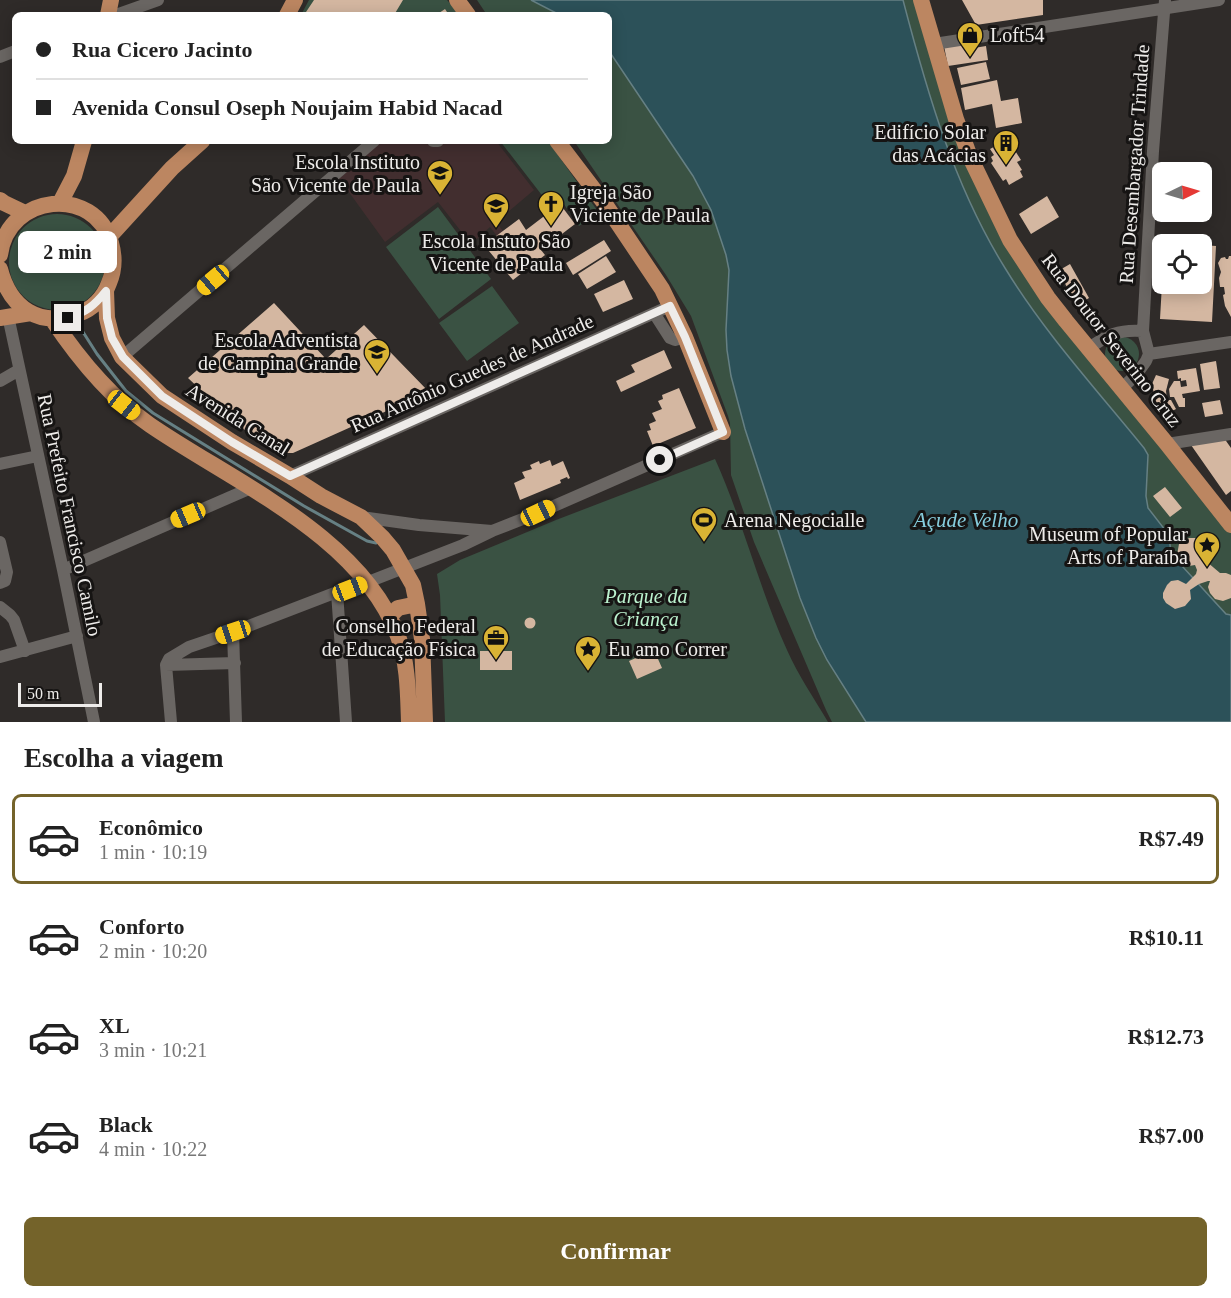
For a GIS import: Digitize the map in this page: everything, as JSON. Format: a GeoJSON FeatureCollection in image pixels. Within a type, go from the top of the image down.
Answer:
{"type":"FeatureCollection","features":[{"type":"Feature","properties":{"kind":"main road","name":"Rua Doutor Severino Cruz"},"geometry":{"type":"LineString","coordinates":[[921,0],[956,119],[970,157],[1010,240],[1048,298],[1231,525]]}},
{"type":"Feature","properties":{"kind":"main road"},"geometry":{"type":"LineString","coordinates":[[60,203],[74,176],[83,144]]}},
{"type":"Feature","properties":{"kind":"main road"},"geometry":{"type":"LineString","coordinates":[[109,237],[172,168],[199,144]]}},
{"type":"Feature","properties":{"kind":"main road"},"geometry":{"type":"LineString","coordinates":[[559,144],[611,213],[662,289],[685,337],[723,432]]}},
{"type":"Feature","properties":{"kind":"main road"},"geometry":{"type":"LineString","coordinates":[[0,200],[25,213]]}},
{"type":"Feature","properties":{"kind":"main road"},"geometry":{"type":"LineString","coordinates":[[0,255],[0,248],[14,222],[25,213],[42,205],[60,203],[78,208],[94,217],[109,237],[114,255],[113,274],[106,291],[83,313],[68,318],[52,319],[31,313],[20,305],[10,295],[3,282],[0,268]]}},
{"type":"Feature","properties":{"kind":"main road","name":"Avenida Canal"},"geometry":{"type":"LineString","coordinates":[[106,291],[107,318],[112,338],[123,357],[162,396],[232,442],[321,496],[361,517],[393,550],[413,585],[417,604],[422,639],[425,722]]}},
{"type":"Feature","properties":{"kind":"main road"},"geometry":{"type":"LineString","coordinates":[[4,317],[31,313]]}},
{"type":"Feature","properties":{"kind":"main road"},"geometry":{"type":"LineString","coordinates":[[52,319],[80,358],[124,405],[316,531],[367,582],[390,616],[399,639],[404,659],[409,722]]}},
{"type":"Feature","properties":{"kind":"main road"},"geometry":{"type":"LineString","coordinates":[[390,616],[398,608],[417,604]]}},
{"type":"Feature","properties":{"kind":"street"},"geometry":{"type":"LineString","coordinates":[[124,12],[158,0]]}},
{"type":"Feature","properties":{"kind":"street"},"geometry":{"type":"LineString","coordinates":[[934,44],[1165,4],[1219,0]]}},
{"type":"Feature","properties":{"kind":"street","name":"Rua Desembargador Trindade"},"geometry":{"type":"LineString","coordinates":[[1149,354],[1143,331],[1153,151],[1165,4]]}},
{"type":"Feature","properties":{"kind":"street"},"geometry":{"type":"LineString","coordinates":[[123,357],[371,144]]}},
{"type":"Feature","properties":{"kind":"street","name":"Rua Antônio Guedes de Andrade"},"geometry":{"type":"LineString","coordinates":[[290,476],[670,306]]}},
{"type":"Feature","properties":{"kind":"street"},"geometry":{"type":"LineString","coordinates":[[654,313],[670,338],[675,340],[685,337]]}},
{"type":"Feature","properties":{"kind":"street","name":"Rua Prefeito Francisco Camilo"},"geometry":{"type":"LineString","coordinates":[[4,317],[19,370],[94,722]]}},
{"type":"Feature","properties":{"kind":"street"},"geometry":{"type":"LineString","coordinates":[[1088,349],[1120,331],[1143,331]]}},
{"type":"Feature","properties":{"kind":"street"},"geometry":{"type":"LineString","coordinates":[[1122,388],[1142,368],[1149,354],[1231,342]]}},
{"type":"Feature","properties":{"kind":"street"},"geometry":{"type":"LineString","coordinates":[[0,381],[19,370]]}},
{"type":"Feature","properties":{"kind":"street"},"geometry":{"type":"LineString","coordinates":[[171,722],[166,665],[174,656],[189,647],[476,541],[492,531],[723,432]]}},
{"type":"Feature","properties":{"kind":"street"},"geometry":{"type":"LineString","coordinates":[[1167,444],[1231,434]]}},
{"type":"Feature","properties":{"kind":"street"},"geometry":{"type":"LineString","coordinates":[[0,464],[38,456]]}},
{"type":"Feature","properties":{"kind":"street"},"geometry":{"type":"LineString","coordinates":[[63,570],[251,488]]}},
{"type":"Feature","properties":{"kind":"street"},"geometry":{"type":"LineString","coordinates":[[361,517],[492,531]]}},
{"type":"Feature","properties":{"kind":"street"},"geometry":{"type":"LineString","coordinates":[[0,542],[8,572],[6,581],[0,583]]}},
{"type":"Feature","properties":{"kind":"street"},"geometry":{"type":"LineString","coordinates":[[337,592],[346,722]]}},
{"type":"Feature","properties":{"kind":"street"},"geometry":{"type":"LineString","coordinates":[[0,607],[14,620],[24,651]]}},
{"type":"Feature","properties":{"kind":"street"},"geometry":{"type":"LineString","coordinates":[[233,632],[236,722]]}},
{"type":"Feature","properties":{"kind":"street"},"geometry":{"type":"LineString","coordinates":[[0,657],[76,636]]}},
{"type":"Feature","properties":{"kind":"street"},"geometry":{"type":"LineString","coordinates":[[166,665],[234,663]]}},
{"type":"Feature","properties":{"kind":"shaded area","name":"Escola Instituto São Vicente de Paula"},"geometry":{"type":"Polygon","coordinates":[[[376,144],[498,144],[534,190],[496,222],[503,231],[497,236],[490,227],[471,244],[438,202],[385,242],[338,177],[376,144]]]}},
{"type":"Feature","properties":{"kind":"green space"},"geometry":{"type":"Polygon","coordinates":[[[309,0],[447,0],[457,12],[303,12],[309,0]]]}},
{"type":"Feature","properties":{"kind":"green space"},"geometry":{"type":"Polygon","coordinates":[[[477,0],[531,0],[554,12],[485,12],[477,0]]]}},
{"type":"Feature","properties":{"kind":"green space"},"geometry":{"type":"Polygon","coordinates":[[[903,0],[916,0],[1015,252],[1231,530],[1231,615],[1226,614],[1171,554],[1169,535],[1148,508],[1146,496],[1148,455],[1144,448],[1036,315],[987,237],[944,138],[932,104],[903,0]]]}},
{"type":"Feature","properties":{"kind":"green space"},"geometry":{"type":"Polygon","coordinates":[[[612,55],[693,176],[711,210],[729,270],[727,350],[731,376],[745,429],[800,598],[816,638],[827,660],[866,722],[832,722],[826,710],[754,542],[731,475],[728,416],[691,316],[666,275],[576,144],[612,144],[612,55]]]}},
{"type":"Feature","properties":{"kind":"green space"},"geometry":{"type":"Polygon","coordinates":[[[502,144],[550,144],[599,213],[579,226],[561,200],[551,207],[502,144]]]}},
{"type":"Feature","properties":{"kind":"green space"},"geometry":{"type":"Polygon","coordinates":[[[438,207],[491,279],[439,319],[386,247],[438,207]]]}},
{"type":"Feature","properties":{"kind":"green space"},"geometry":{"type":"Polygon","coordinates":[[[48,214],[66,214],[84,222],[97,235],[105,253],[102,281],[84,302],[66,310],[48,310],[30,302],[17,289],[9,271],[9,253],[17,235],[30,222],[48,214]]]}},
{"type":"Feature","properties":{"kind":"green space"},"geometry":{"type":"Polygon","coordinates":[[[492,286],[519,323],[467,361],[439,323],[492,286]]]}},
{"type":"Feature","properties":{"kind":"green space"},"geometry":{"type":"Polygon","coordinates":[[[1122,337],[1134,342],[1139,354],[1134,366],[1122,371],[1110,366],[1105,354],[1110,342],[1122,337]]]}},
{"type":"Feature","properties":{"kind":"green space","name":"Parque da Criança"},"geometry":{"type":"Polygon","coordinates":[[[715,459],[777,627],[801,677],[828,722],[445,722],[440,595],[437,574],[460,560],[556,520],[715,459]]]}},
{"type":"Feature","properties":{"kind":"water","name":"Açude Velho"},"geometry":{"type":"Polygon","coordinates":[[[531,0],[903,0],[932,104],[944,138],[987,237],[1036,315],[1144,448],[1148,455],[1146,496],[1148,508],[1169,535],[1171,554],[1226,614],[1231,615],[1231,722],[866,722],[827,660],[816,638],[800,598],[745,429],[731,376],[727,350],[729,270],[711,210],[693,176],[612,55],[612,12],[554,12],[531,0]]]}},
{"type":"Feature","properties":{"kind":"building"},"geometry":{"type":"Polygon","coordinates":[[[314,0],[403,0],[396,12],[306,12],[314,0]]]}},
{"type":"Feature","properties":{"kind":"building"},"geometry":{"type":"Polygon","coordinates":[[[962,0],[1043,0],[1043,15],[976,25],[962,0]]]}},
{"type":"Feature","properties":{"kind":"building"},"geometry":{"type":"Polygon","coordinates":[[[973,41],[974,48],[986,46],[988,60],[948,66],[944,46],[973,41]]]}},
{"type":"Feature","properties":{"kind":"building"},"geometry":{"type":"Polygon","coordinates":[[[986,62],[990,79],[961,85],[957,68],[986,62]]]}},
{"type":"Feature","properties":{"kind":"building"},"geometry":{"type":"Polygon","coordinates":[[[997,80],[1001,101],[1018,98],[1022,123],[996,128],[992,104],[965,110],[961,88],[997,80]]]}},
{"type":"Feature","properties":{"kind":"building","name":"Edifício Solar das Acácias"},"geometry":{"type":"Polygon","coordinates":[[[1003,142],[1011,151],[1014,149],[1021,160],[1017,162],[1023,177],[1009,185],[1006,179],[1003,181],[991,163],[993,161],[991,157],[994,155],[990,149],[1003,142]]]}},
{"type":"Feature","properties":{"kind":"building"},"geometry":{"type":"Polygon","coordinates":[[[1047,196],[1059,217],[1031,234],[1019,214],[1047,196]]]}},
{"type":"Feature","properties":{"kind":"building"},"geometry":{"type":"Polygon","coordinates":[[[560,204],[575,224],[541,250],[545,255],[513,280],[484,245],[519,219],[526,230],[560,204]]]}},
{"type":"Feature","properties":{"kind":"building"},"geometry":{"type":"Polygon","coordinates":[[[604,240],[611,251],[573,275],[566,263],[604,240]]]}},
{"type":"Feature","properties":{"kind":"building"},"geometry":{"type":"Polygon","coordinates":[[[1212,246],[1216,246],[1212,322],[1160,319],[1161,294],[1212,294],[1212,246]]]}},
{"type":"Feature","properties":{"kind":"building"},"geometry":{"type":"Polygon","coordinates":[[[606,256],[616,272],[587,289],[578,274],[606,256]]]}},
{"type":"Feature","properties":{"kind":"building"},"geometry":{"type":"Polygon","coordinates":[[[1231,256],[1231,317],[1225,306],[1224,287],[1220,287],[1221,272],[1218,263],[1221,258],[1228,259],[1231,256]]]}},
{"type":"Feature","properties":{"kind":"building"},"geometry":{"type":"Polygon","coordinates":[[[1070,264],[1089,298],[1077,305],[1058,271],[1070,264]]]}},
{"type":"Feature","properties":{"kind":"building"},"geometry":{"type":"Polygon","coordinates":[[[624,280],[633,299],[603,312],[594,294],[624,280]]]}},
{"type":"Feature","properties":{"kind":"building"},"geometry":{"type":"Polygon","coordinates":[[[274,303],[326,359],[364,325],[429,392],[293,453],[284,453],[240,427],[188,378],[274,303]]]}},
{"type":"Feature","properties":{"kind":"building"},"geometry":{"type":"Polygon","coordinates":[[[664,350],[672,368],[621,392],[616,381],[635,372],[631,365],[664,350]]]}},
{"type":"Feature","properties":{"kind":"building"},"geometry":{"type":"Polygon","coordinates":[[[1216,361],[1220,388],[1204,390],[1200,364],[1216,361]]]}},
{"type":"Feature","properties":{"kind":"building"},"geometry":{"type":"Polygon","coordinates":[[[1196,368],[1200,391],[1182,394],[1185,398],[1185,407],[1179,407],[1174,397],[1170,397],[1169,389],[1174,381],[1180,381],[1181,387],[1187,386],[1186,380],[1178,379],[1177,371],[1196,368]]]}},
{"type":"Feature","properties":{"kind":"building"},"geometry":{"type":"Polygon","coordinates":[[[1156,375],[1169,379],[1166,391],[1167,400],[1171,400],[1176,409],[1163,416],[1155,399],[1152,384],[1156,375]]]}},
{"type":"Feature","properties":{"kind":"building"},"geometry":{"type":"Polygon","coordinates":[[[679,388],[696,428],[653,446],[647,431],[651,430],[649,424],[656,421],[652,413],[662,409],[658,401],[663,399],[662,395],[679,388]]]}},
{"type":"Feature","properties":{"kind":"building"},"geometry":{"type":"Polygon","coordinates":[[[1220,400],[1223,414],[1205,417],[1202,403],[1220,400]]]}},
{"type":"Feature","properties":{"kind":"building"},"geometry":{"type":"Polygon","coordinates":[[[1224,438],[1231,448],[1231,491],[1226,495],[1191,445],[1224,438]]]}},
{"type":"Feature","properties":{"kind":"building"},"geometry":{"type":"Polygon","coordinates":[[[550,460],[552,466],[563,461],[570,478],[560,480],[561,483],[520,500],[514,483],[525,478],[522,472],[532,469],[530,465],[539,461],[540,464],[550,460]]]}},
{"type":"Feature","properties":{"kind":"building"},"geometry":{"type":"Polygon","coordinates":[[[1165,487],[1182,508],[1170,517],[1153,496],[1165,487]]]}},
{"type":"Feature","properties":{"kind":"building"},"geometry":{"type":"Polygon","coordinates":[[[1189,538],[1196,538],[1202,543],[1205,550],[1204,558],[1207,562],[1220,573],[1231,575],[1231,598],[1223,601],[1215,599],[1210,593],[1208,587],[1210,581],[1208,581],[1190,590],[1191,599],[1185,606],[1175,609],[1166,603],[1163,593],[1171,581],[1178,580],[1186,584],[1196,574],[1195,565],[1185,564],[1177,555],[1179,544],[1189,538]]]}},
{"type":"Feature","properties":{"kind":"building"},"geometry":{"type":"Polygon","coordinates":[[[530,618],[534,619],[534,627],[530,628],[526,627],[525,623],[526,619],[530,618]]]}},
{"type":"Feature","properties":{"kind":"building"},"geometry":{"type":"Polygon","coordinates":[[[654,650],[662,668],[637,679],[629,661],[654,650]]]}},
{"type":"Feature","properties":{"kind":"building","name":"Conselho Federal de Educação Física"},"geometry":{"type":"Polygon","coordinates":[[[480,651],[512,651],[512,670],[480,670],[480,651]]]}},
{"type":"Feature","properties":{"kind":"waterway"},"geometry":{"type":"LineString","coordinates":[[83,332],[126,391],[153,413],[304,506],[367,541],[376,543]]}},
{"type":"Feature","properties":{"kind":"place","name":"Loft54"},"geometry":{"type":"Point","coordinates":[970,58]}},
{"type":"Feature","properties":{"kind":"place","name":"Edifício Solar das Acácias"},"geometry":{"type":"Point","coordinates":[1006,166]}},
{"type":"Feature","properties":{"kind":"place","name":"Escola Instituto São Vicente de Paula"},"geometry":{"type":"Point","coordinates":[440,196]}},
{"type":"Feature","properties":{"kind":"place","name":"Igreja São Viciente de Paula"},"geometry":{"type":"Point","coordinates":[551,227]}},
{"type":"Feature","properties":{"kind":"place","name":"Escola Instuto São Vicente de Paula"},"geometry":{"type":"Point","coordinates":[496,229]}},
{"type":"Feature","properties":{"kind":"place","name":"Escola Adventista de Campina Grande"},"geometry":{"type":"Point","coordinates":[377,375]}},
{"type":"Feature","properties":{"kind":"place","name":"Arena Negocialle"},"geometry":{"type":"Point","coordinates":[704,543]}},
{"type":"Feature","properties":{"kind":"place","name":"Museum of Popular Arts of Paraíba"},"geometry":{"type":"Point","coordinates":[1207,568]}},
{"type":"Feature","properties":{"kind":"place","name":"Conselho Federal de Educação Física"},"geometry":{"type":"Point","coordinates":[496,661]}},
{"type":"Feature","properties":{"kind":"place","name":"Eu amo Correr"},"geometry":{"type":"Point","coordinates":[588,672]}},
{"type":"Feature","properties":{"kind":"route"},"geometry":{"type":"LineString","coordinates":[[68,318],[83,313],[106,291],[107,318],[112,338],[123,357],[162,396],[232,442],[290,476],[670,306],[685,337],[723,432],[660,460]]}}]}
